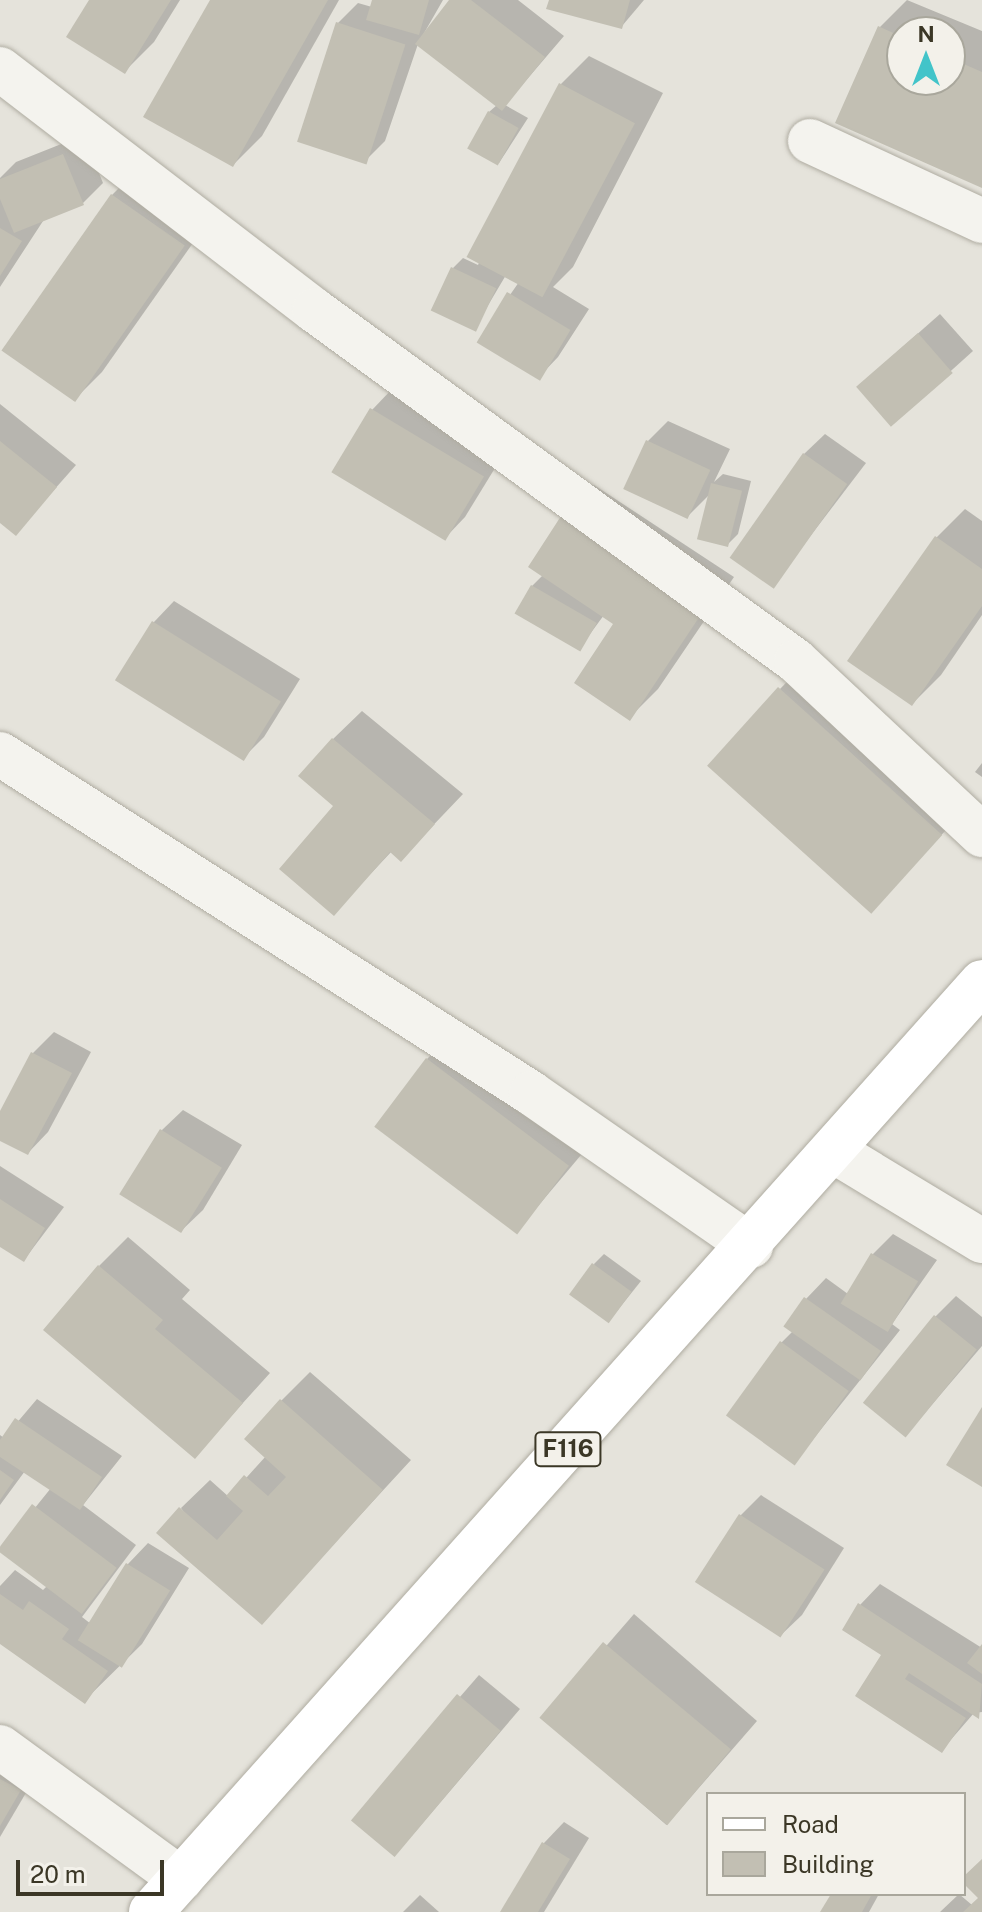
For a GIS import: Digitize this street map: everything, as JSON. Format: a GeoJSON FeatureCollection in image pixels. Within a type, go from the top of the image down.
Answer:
{"type":"FeatureCollection","features":[{"type":"Feature","properties":{"kind":"main road","name":"F116"},"geometry":{"type":"LineString","coordinates":[[151,1912],[835,1152],[982,982]]}},
{"type":"Feature","properties":{"kind":"street"},"geometry":{"type":"LineString","coordinates":[[0,69],[314,310],[796,661],[982,835]]}},
{"type":"Feature","properties":{"kind":"street"},"geometry":{"type":"LineString","coordinates":[[810,141],[982,221]]}},
{"type":"Feature","properties":{"kind":"street"},"geometry":{"type":"LineString","coordinates":[[0,754],[531,1093],[751,1246]]}},
{"type":"Feature","properties":{"kind":"street"},"geometry":{"type":"LineString","coordinates":[[835,1152],[982,1241]]}},
{"type":"Feature","properties":{"kind":"street"},"geometry":{"type":"LineString","coordinates":[[0,1747],[181,1879]]}},
{"type":"Feature","properties":{"kind":"building"},"geometry":{"type":"Polygon","coordinates":[[[89,0],[171,0],[125,74],[66,37],[89,0]]]}},
{"type":"Feature","properties":{"kind":"building"},"geometry":{"type":"Polygon","coordinates":[[[210,0],[328,0],[233,167],[143,117],[210,0]]]}},
{"type":"Feature","properties":{"kind":"building"},"geometry":{"type":"Polygon","coordinates":[[[372,0],[429,0],[419,35],[366,20],[372,0]]]}},
{"type":"Feature","properties":{"kind":"building"},"geometry":{"type":"Polygon","coordinates":[[[449,0],[471,0],[545,57],[502,111],[415,44],[449,0]]]}},
{"type":"Feature","properties":{"kind":"building"},"geometry":{"type":"Polygon","coordinates":[[[549,0],[630,0],[622,29],[546,9],[549,0]]]}},
{"type":"Feature","properties":{"kind":"building"},"geometry":{"type":"Polygon","coordinates":[[[336,22],[405,45],[366,164],[297,142],[336,22]]]}},
{"type":"Feature","properties":{"kind":"building"},"geometry":{"type":"Polygon","coordinates":[[[878,26],[886,30],[886,96],[966,96],[966,65],[982,72],[982,188],[835,123],[878,26]]]}},
{"type":"Feature","properties":{"kind":"building"},"geometry":{"type":"Polygon","coordinates":[[[559,83],[635,123],[542,297],[467,257],[559,83]]]}},
{"type":"Feature","properties":{"kind":"building"},"geometry":{"type":"Polygon","coordinates":[[[488,111],[519,128],[498,166],[467,149],[488,111]]]}},
{"type":"Feature","properties":{"kind":"building"},"geometry":{"type":"Polygon","coordinates":[[[63,154],[84,205],[14,233],[0,199],[0,179],[63,154]]]}},
{"type":"Feature","properties":{"kind":"building"},"geometry":{"type":"Polygon","coordinates":[[[111,194],[185,246],[75,402],[1,350],[111,194]]]}},
{"type":"Feature","properties":{"kind":"building"},"geometry":{"type":"Polygon","coordinates":[[[0,228],[22,241],[0,276],[0,228]]]}},
{"type":"Feature","properties":{"kind":"building"},"geometry":{"type":"Polygon","coordinates":[[[451,267],[496,288],[476,332],[431,311],[451,267]]]}},
{"type":"Feature","properties":{"kind":"building"},"geometry":{"type":"Polygon","coordinates":[[[507,292],[570,330],[540,381],[477,343],[507,292]]]}},
{"type":"Feature","properties":{"kind":"building"},"geometry":{"type":"Polygon","coordinates":[[[918,333],[953,373],[891,427],[856,387],[918,333]]]}},
{"type":"Feature","properties":{"kind":"building"},"geometry":{"type":"Polygon","coordinates":[[[370,408],[484,477],[445,541],[331,472],[370,408]]]}},
{"type":"Feature","properties":{"kind":"building"},"geometry":{"type":"Polygon","coordinates":[[[646,440],[710,470],[688,519],[623,489],[646,440]]]}},
{"type":"Feature","properties":{"kind":"building"},"geometry":{"type":"Polygon","coordinates":[[[0,441],[57,487],[16,536],[0,523],[0,441]]]}},
{"type":"Feature","properties":{"kind":"building"},"geometry":{"type":"Polygon","coordinates":[[[803,453],[847,484],[774,589],[730,558],[803,453]]]}},
{"type":"Feature","properties":{"kind":"building"},"geometry":{"type":"Polygon","coordinates":[[[711,483],[742,491],[728,547],[697,539],[711,483]]]}},
{"type":"Feature","properties":{"kind":"building"},"geometry":{"type":"Polygon","coordinates":[[[563,513],[706,607],[630,721],[574,683],[613,624],[528,567],[563,513]]]}},
{"type":"Feature","properties":{"kind":"building"},"geometry":{"type":"Polygon","coordinates":[[[935,536],[982,569],[982,606],[912,706],[847,661],[935,536]]]}},
{"type":"Feature","properties":{"kind":"building"},"geometry":{"type":"Polygon","coordinates":[[[531,585],[597,623],[580,652],[514,614],[531,585]]]}},
{"type":"Feature","properties":{"kind":"building"},"geometry":{"type":"Polygon","coordinates":[[[152,621],[281,702],[244,761],[115,680],[152,621]]]}},
{"type":"Feature","properties":{"kind":"building"},"geometry":{"type":"Polygon","coordinates":[[[778,687],[942,835],[871,914],[707,766],[778,687]]]}},
{"type":"Feature","properties":{"kind":"building"},"geometry":{"type":"Polygon","coordinates":[[[332,738],[435,824],[401,862],[390,852],[334,916],[279,869],[333,806],[298,776],[332,738]]]}},
{"type":"Feature","properties":{"kind":"building"},"geometry":{"type":"Polygon","coordinates":[[[31,1052],[72,1073],[28,1155],[0,1141],[0,1111],[31,1052]]]}},
{"type":"Feature","properties":{"kind":"building"},"geometry":{"type":"Polygon","coordinates":[[[426,1058],[569,1166],[517,1234],[374,1127],[426,1058]]]}},
{"type":"Feature","properties":{"kind":"building"},"geometry":{"type":"Polygon","coordinates":[[[160,1129],[222,1168],[181,1233],[119,1194],[160,1129]]]}},
{"type":"Feature","properties":{"kind":"building"},"geometry":{"type":"Polygon","coordinates":[[[0,1199],[45,1228],[24,1262],[0,1247],[0,1199]]]}},
{"type":"Feature","properties":{"kind":"building"},"geometry":{"type":"Polygon","coordinates":[[[871,1253],[918,1281],[888,1332],[841,1304],[871,1253]]]}},
{"type":"Feature","properties":{"kind":"building"},"geometry":{"type":"Polygon","coordinates":[[[592,1263],[632,1292],[609,1323],[569,1295],[592,1263]]]}},
{"type":"Feature","properties":{"kind":"building"},"geometry":{"type":"Polygon","coordinates":[[[98,1265],[163,1320],[155,1329],[243,1403],[195,1459],[43,1330],[98,1265]]]}},
{"type":"Feature","properties":{"kind":"building"},"geometry":{"type":"Polygon","coordinates":[[[804,1297],[881,1351],[860,1380],[783,1326],[804,1297]]]}},
{"type":"Feature","properties":{"kind":"building"},"geometry":{"type":"Polygon","coordinates":[[[934,1315],[977,1350],[906,1437],[863,1403],[934,1315]]]}},
{"type":"Feature","properties":{"kind":"building"},"geometry":{"type":"Polygon","coordinates":[[[780,1341],[849,1391],[795,1465],[726,1415],[780,1341]]]}},
{"type":"Feature","properties":{"kind":"building"},"geometry":{"type":"Polygon","coordinates":[[[280,1399],[383,1490],[262,1625],[156,1533],[179,1507],[217,1540],[243,1511],[226,1496],[244,1475],[268,1496],[286,1477],[244,1439],[280,1399]]]}},
{"type":"Feature","properties":{"kind":"building"},"geometry":{"type":"Polygon","coordinates":[[[982,1407],[982,1487],[946,1465],[982,1407]]]}},
{"type":"Feature","properties":{"kind":"building"},"geometry":{"type":"Polygon","coordinates":[[[15,1418],[102,1477],[80,1510],[0,1457],[0,1440],[15,1418]]]}},
{"type":"Feature","properties":{"kind":"building"},"geometry":{"type":"Polygon","coordinates":[[[0,1470],[14,1480],[0,1500],[0,1470]]]}},
{"type":"Feature","properties":{"kind":"building"},"geometry":{"type":"Polygon","coordinates":[[[32,1504],[117,1568],[82,1614],[0,1553],[0,1546],[32,1504]]]}},
{"type":"Feature","properties":{"kind":"building"},"geometry":{"type":"Polygon","coordinates":[[[739,1514],[825,1570],[780,1637],[695,1582],[739,1514]]]}},
{"type":"Feature","properties":{"kind":"building"},"geometry":{"type":"Polygon","coordinates":[[[126,1563],[170,1591],[122,1668],[78,1640],[126,1563]]]}},
{"type":"Feature","properties":{"kind":"building"},"geometry":{"type":"Polygon","coordinates":[[[0,1594],[23,1610],[29,1601],[69,1629],[62,1639],[108,1671],[85,1704],[0,1644],[0,1594]]]}},
{"type":"Feature","properties":{"kind":"building"},"geometry":{"type":"Polygon","coordinates":[[[858,1603],[982,1684],[979,1719],[909,1673],[905,1679],[966,1718],[942,1753],[855,1696],[881,1655],[842,1630],[858,1603]]]}},
{"type":"Feature","properties":{"kind":"building"},"geometry":{"type":"Polygon","coordinates":[[[603,1642],[731,1749],[667,1825],[539,1718],[603,1642]]]}},
{"type":"Feature","properties":{"kind":"building"},"geometry":{"type":"Polygon","coordinates":[[[982,1644],[982,1674],[967,1663],[982,1644]]]}},
{"type":"Feature","properties":{"kind":"building"},"geometry":{"type":"Polygon","coordinates":[[[457,1694],[501,1731],[395,1857],[351,1820],[457,1694]]]}},
{"type":"Feature","properties":{"kind":"building"},"geometry":{"type":"Polygon","coordinates":[[[0,1779],[21,1790],[0,1826],[0,1779]]]}},
{"type":"Feature","properties":{"kind":"building"},"geometry":{"type":"Polygon","coordinates":[[[542,1842],[570,1859],[538,1912],[500,1912],[542,1842]]]}},
{"type":"Feature","properties":{"kind":"building"},"geometry":{"type":"Polygon","coordinates":[[[982,1859],[982,1912],[963,1912],[978,1898],[966,1886],[966,1874],[982,1859]]]}},
{"type":"Feature","properties":{"kind":"building"},"geometry":{"type":"Polygon","coordinates":[[[830,1896],[871,1896],[862,1912],[820,1912],[830,1896]]]}}]}
